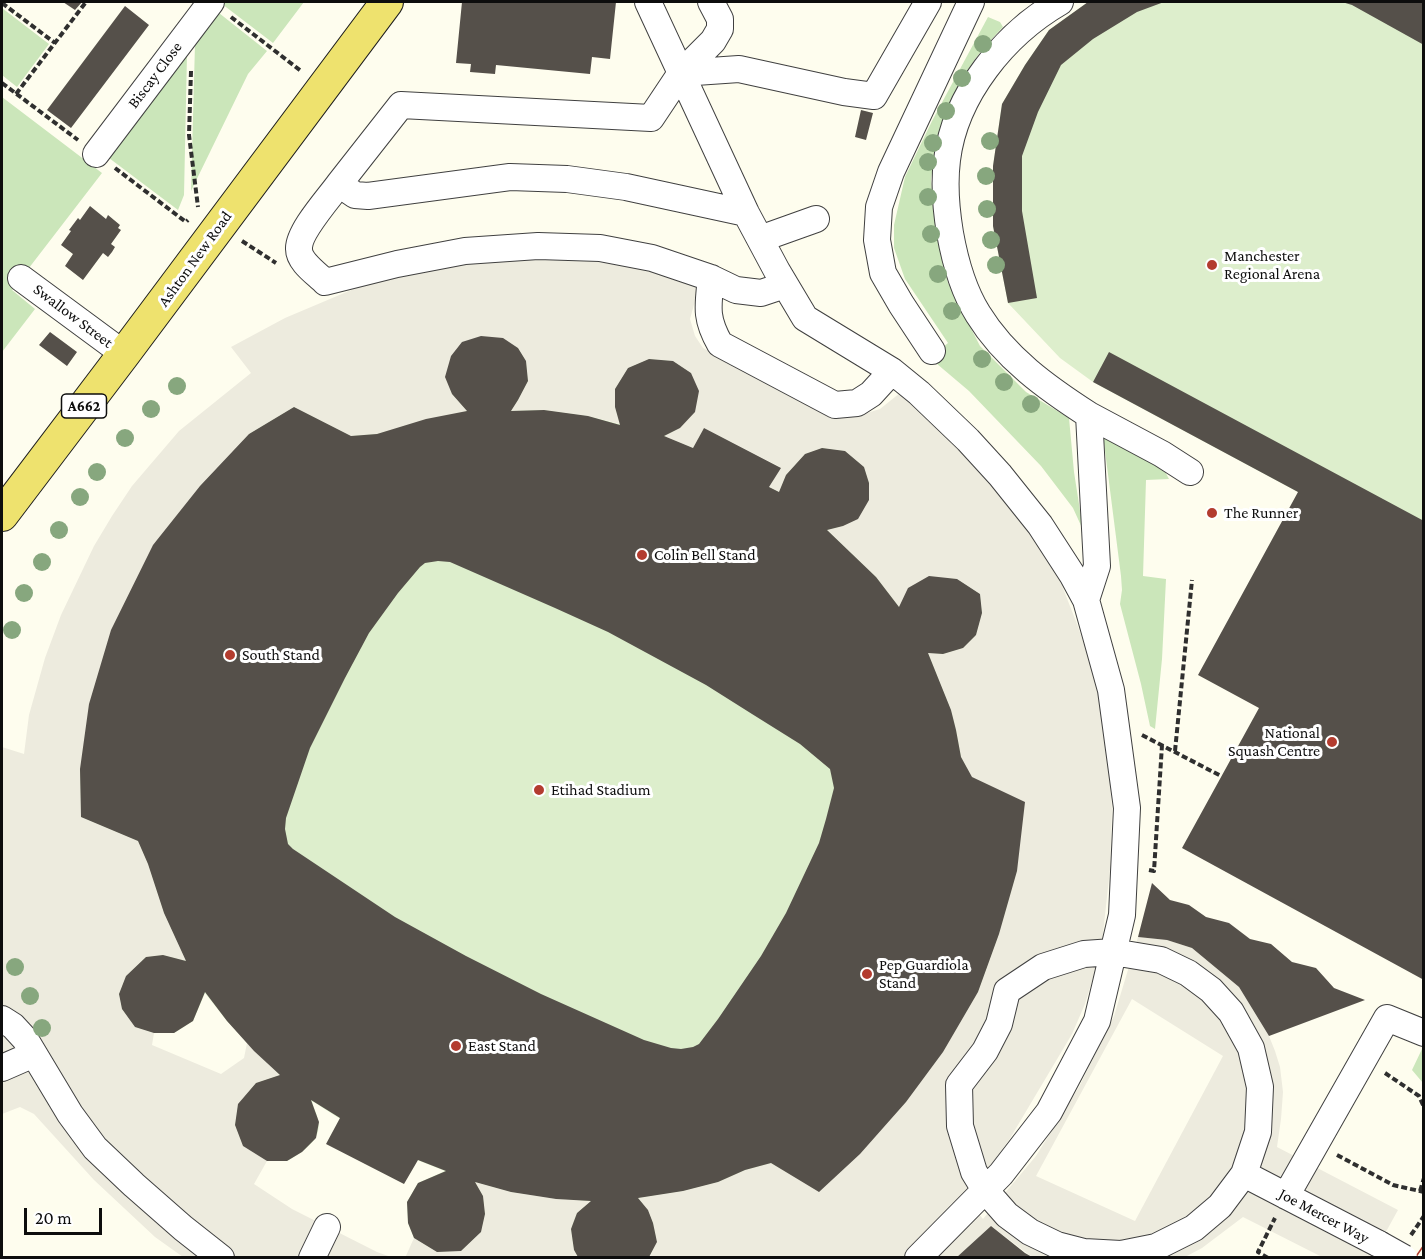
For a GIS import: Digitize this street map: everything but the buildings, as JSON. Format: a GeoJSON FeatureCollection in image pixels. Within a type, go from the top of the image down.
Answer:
{"type":"FeatureCollection","features":[{"type":"Feature","properties":{"kind":"main road","name":"Ashton New Road"},"geometry":{"type":"LineString","coordinates":[[2,515],[387,2]]}},
{"type":"Feature","properties":{"kind":"street"},"geometry":{"type":"LineString","coordinates":[[648,2],[746,213],[805,318],[892,371],[960,432],[1000,475],[1040,525],[1086,600],[1111,690],[1127,808],[1122,915],[1097,1021],[1049,1112],[1001,1174],[918,1257]]}},
{"type":"Feature","properties":{"kind":"street"},"geometry":{"type":"LineString","coordinates":[[711,2],[720,19],[720,29],[713,41],[681,73],[651,118],[401,105],[302,234],[298,250],[305,263],[325,282],[397,264],[465,251],[538,246],[600,248],[644,256],[711,278],[736,290],[761,293],[785,285]]}},
{"type":"Feature","properties":{"kind":"street"},"geometry":{"type":"LineString","coordinates":[[681,73],[740,69],[844,92],[874,96],[928,2]]}},
{"type":"Feature","properties":{"kind":"street"},"geometry":{"type":"LineString","coordinates":[[932,351],[900,304],[883,273],[877,240],[879,207],[891,172],[971,2]]}},
{"type":"Feature","properties":{"kind":"street"},"geometry":{"type":"LineString","coordinates":[[1060,2],[1029,23],[1010,40],[980,77],[965,103],[947,159],[946,212],[956,264],[978,314],[1015,360],[1064,399],[1190,472]]}},
{"type":"Feature","properties":{"kind":"street","name":"Biscay Close"},"geometry":{"type":"LineString","coordinates":[[96,154],[206,8]]}},
{"type":"Feature","properties":{"kind":"street"},"geometry":{"type":"LineString","coordinates":[[339,184],[355,195],[368,196],[510,177],[567,179],[626,187],[746,213]]}},
{"type":"Feature","properties":{"kind":"street"},"geometry":{"type":"LineString","coordinates":[[759,239],[816,219]]}},
{"type":"Feature","properties":{"kind":"street","name":"Swallow Street"},"geometry":{"type":"LineString","coordinates":[[21,278],[124,354]]}},
{"type":"Feature","properties":{"kind":"street"},"geometry":{"type":"LineString","coordinates":[[711,278],[708,316],[711,329],[720,344],[835,405],[857,403],[871,394],[892,371]]}},
{"type":"Feature","properties":{"kind":"street"},"geometry":{"type":"LineString","coordinates":[[1086,600],[1098,566],[1089,415]]}},
{"type":"Feature","properties":{"kind":"street"},"geometry":{"type":"LineString","coordinates":[[1113,952],[1161,960],[1188,973],[1211,990],[1231,1012],[1251,1048],[1260,1087],[1258,1132],[1244,1174],[1220,1206],[1194,1228],[1156,1247],[1122,1254],[1084,1252],[1057,1245],[1030,1232],[1007,1215],[985,1190],[974,1172],[960,1126],[959,1085],[985,1051],[999,1024],[1007,991],[1043,967],[1084,954],[1113,952]]}},
{"type":"Feature","properties":{"kind":"street"},"geometry":{"type":"LineString","coordinates":[[1286,1197],[1387,1018],[1424,1033]]}},
{"type":"Feature","properties":{"kind":"street"},"geometry":{"type":"LineString","coordinates":[[2,1019],[13,1026],[25,1039],[70,1114],[95,1148],[183,1228],[221,1257]]}},
{"type":"Feature","properties":{"kind":"street"},"geometry":{"type":"LineString","coordinates":[[2,1068],[34,1054]]}},
{"type":"Feature","properties":{"kind":"street","name":"Joe Mercer Way"},"geometry":{"type":"LineString","coordinates":[[1244,1174],[1404,1257]]}},
{"type":"Feature","properties":{"kind":"street"},"geometry":{"type":"LineString","coordinates":[[312,1257],[327,1227]]}},
{"type":"Feature","properties":{"kind":"path"},"geometry":{"type":"LineString","coordinates":[[16,94],[86,2]]}},
{"type":"Feature","properties":{"kind":"path"},"geometry":{"type":"LineString","coordinates":[[2,3],[55,43]]}},
{"type":"Feature","properties":{"kind":"path"},"geometry":{"type":"LineString","coordinates":[[206,8],[322,88]]}},
{"type":"Feature","properties":{"kind":"path"},"geometry":{"type":"LineString","coordinates":[[191,69],[189,135],[198,208]]}},
{"type":"Feature","properties":{"kind":"path"},"geometry":{"type":"LineString","coordinates":[[245,244],[271,261]]}},
{"type":"Feature","properties":{"kind":"path"},"geometry":{"type":"LineString","coordinates":[[1175,751],[1192,580]]}},
{"type":"Feature","properties":{"kind":"path"},"geometry":{"type":"LineString","coordinates":[[1145,736],[1221,776]]}},
{"type":"Feature","properties":{"kind":"path"},"geometry":{"type":"LineString","coordinates":[[1154,871],[1162,745]]}},
{"type":"Feature","properties":{"kind":"path"},"geometry":{"type":"LineString","coordinates":[[1395,1080],[1419,1096],[1424,1107]]}},
{"type":"Feature","properties":{"kind":"path"},"geometry":{"type":"LineString","coordinates":[[1315,1144],[1393,1185],[1422,1192],[1424,1178]]}},
{"type":"Feature","properties":{"kind":"path"},"geometry":{"type":"LineString","coordinates":[[1268,1257],[1258,1252],[1286,1197]]}},
{"type":"Feature","properties":{"kind":"green space"},"geometry":{"type":"Polygon","coordinates":[[[224,2],[304,2],[273,43],[222,4],[224,2]]]}},
{"type":"Feature","properties":{"kind":"green space","name":"Manchester Regional Arena"},"geometry":{"type":"Polygon","coordinates":[[[1088,2],[1423,2],[1423,545],[1298,492],[1093,382],[1060,358],[1008,303],[993,226],[993,166],[1002,104],[1049,30],[1088,2]]]}},
{"type":"Feature","properties":{"kind":"green space"},"geometry":{"type":"Polygon","coordinates":[[[2,8],[49,44],[17,87],[2,75],[2,8]]]}},
{"type":"Feature","properties":{"kind":"green space"},"geometry":{"type":"Polygon","coordinates":[[[219,13],[267,51],[248,74],[191,191],[195,44],[219,13]]]}},
{"type":"Feature","properties":{"kind":"green space"},"geometry":{"type":"Polygon","coordinates":[[[988,17],[1000,22],[1003,27],[975,59],[946,115],[937,140],[931,179],[934,216],[948,283],[980,346],[1026,392],[1069,418],[1083,530],[1073,508],[1041,466],[969,391],[930,358],[948,343],[905,279],[894,248],[894,225],[905,177],[932,121],[988,17]]]}},
{"type":"Feature","properties":{"kind":"green space"},"geometry":{"type":"Polygon","coordinates":[[[187,54],[184,195],[178,210],[109,158],[187,54]]]}},
{"type":"Feature","properties":{"kind":"green space"},"geometry":{"type":"Polygon","coordinates":[[[2,97],[102,173],[12,290],[35,309],[2,352],[2,97]]]}},
{"type":"Feature","properties":{"kind":"green space","name":"Etihad Stadium"},"geometry":{"type":"Polygon","coordinates":[[[503,338],[518,348],[526,361],[528,381],[511,410],[544,410],[588,416],[619,424],[615,407],[615,389],[628,368],[649,359],[673,361],[691,373],[699,391],[680,428],[665,437],[703,452],[779,492],[786,475],[805,454],[822,448],[845,451],[864,467],[869,483],[858,519],[828,530],[849,550],[946,578],[957,579],[980,594],[982,613],[976,635],[963,648],[943,654],[929,653],[951,710],[972,777],[1025,802],[1017,871],[999,934],[978,992],[819,1192],[718,1182],[683,1191],[639,1198],[649,1213],[656,1232],[655,1244],[649,1258],[578,1257],[572,1240],[573,1222],[579,1211],[590,1202],[511,1192],[476,1182],[483,1196],[485,1214],[481,1232],[461,1251],[437,1252],[414,1238],[408,1223],[407,1202],[418,1183],[445,1171],[402,1154],[312,1101],[319,1127],[314,1140],[298,1154],[287,1161],[243,1146],[235,1125],[238,1104],[256,1083],[279,1075],[227,1021],[205,993],[193,1021],[174,1033],[154,1033],[135,1027],[122,1009],[119,994],[126,976],[146,957],[163,955],[186,960],[164,913],[138,841],[81,817],[80,769],[89,704],[111,630],[249,434],[294,407],[351,436],[467,411],[452,394],[445,377],[503,338]]]}},
{"type":"Feature","properties":{"kind":"green space"},"geometry":{"type":"Polygon","coordinates":[[[1104,434],[1160,462],[1169,479],[1146,480],[1143,576],[1166,579],[1162,659],[1155,729],[1150,726],[1120,604],[1121,576],[1104,434]]]}},
{"type":"Feature","properties":{"kind":"green space"},"geometry":{"type":"Polygon","coordinates":[[[1424,1049],[1423,1083],[1412,1070],[1424,1049]]]}},
{"type":"Feature","properties":{"kind":"shaded area"},"geometry":{"type":"Polygon","coordinates":[[[506,258],[592,261],[651,270],[700,283],[690,319],[695,336],[703,348],[835,417],[854,417],[880,409],[900,393],[950,437],[989,478],[1048,550],[1096,678],[1105,719],[1112,809],[1110,869],[1101,952],[1085,1004],[1072,1034],[1009,1140],[965,1193],[983,1219],[1036,1156],[1079,1087],[1114,1016],[1138,937],[1167,940],[1192,948],[1239,987],[1269,1036],[1280,1067],[1283,1092],[1277,1147],[1398,1210],[1372,1257],[1322,1257],[1243,1217],[1202,1248],[1185,1257],[1032,1257],[991,1226],[957,1257],[649,1257],[657,1242],[648,1210],[638,1198],[683,1191],[718,1182],[745,1170],[771,1163],[819,1191],[978,992],[999,934],[1017,871],[961,757],[951,710],[928,653],[943,654],[963,648],[976,635],[982,613],[980,594],[957,579],[946,578],[899,607],[876,577],[827,530],[843,526],[858,518],[869,483],[864,467],[845,451],[822,448],[805,454],[786,475],[779,492],[769,487],[780,467],[704,428],[693,448],[664,436],[680,428],[691,373],[673,361],[649,359],[628,368],[615,389],[615,407],[620,424],[588,416],[544,410],[511,411],[528,381],[526,361],[518,348],[503,339],[446,377],[452,394],[467,411],[377,434],[351,436],[294,407],[249,434],[80,769],[81,817],[138,841],[164,913],[186,961],[163,955],[146,957],[126,976],[119,994],[122,1009],[135,1027],[154,1033],[152,1045],[221,1074],[244,1058],[247,1043],[280,1075],[256,1083],[238,1105],[235,1125],[243,1146],[267,1161],[254,1184],[292,1209],[391,1257],[183,1257],[155,1237],[94,1180],[34,1114],[20,1107],[2,1114],[2,747],[24,754],[29,715],[45,658],[61,615],[94,546],[132,486],[179,431],[251,373],[231,347],[285,318],[356,288],[426,269],[506,258]],[[1132,999],[1036,1176],[1135,1221],[1223,1056],[1132,999]]]}},
{"type":"Feature","properties":{"kind":"shaded area"},"geometry":{"type":"Polygon","coordinates":[[[475,1182],[511,1192],[556,1199],[591,1201],[577,1213],[571,1229],[574,1250],[578,1257],[405,1258],[414,1238],[437,1252],[461,1251],[481,1232],[485,1214],[483,1196],[475,1182]]]}},
{"type":"Feature","properties":{"kind":"tram line"},"geometry":{"type":"LineString","coordinates":[[1415,1258],[1424,1245]]}},
{"type":"Feature","properties":{"kind":"place","name":"Manchester Regional Arena"},"geometry":{"type":"Point","coordinates":[1212,265]}},
{"type":"Feature","properties":{"kind":"place","name":"The Runner"},"geometry":{"type":"Point","coordinates":[1212,513]}},
{"type":"Feature","properties":{"kind":"place","name":"Colin Bell Stand"},"geometry":{"type":"Point","coordinates":[642,555]}},
{"type":"Feature","properties":{"kind":"place","name":"South Stand"},"geometry":{"type":"Point","coordinates":[230,655]}},
{"type":"Feature","properties":{"kind":"place","name":"National Squash Centre"},"geometry":{"type":"Point","coordinates":[1332,742]}},
{"type":"Feature","properties":{"kind":"place","name":"Etihad Stadium"},"geometry":{"type":"Point","coordinates":[539,790]}},
{"type":"Feature","properties":{"kind":"place","name":"Pep Guardiola Stand"},"geometry":{"type":"Point","coordinates":[867,974]}},
{"type":"Feature","properties":{"kind":"place","name":"East Stand"},"geometry":{"type":"Point","coordinates":[456,1046]}}]}
